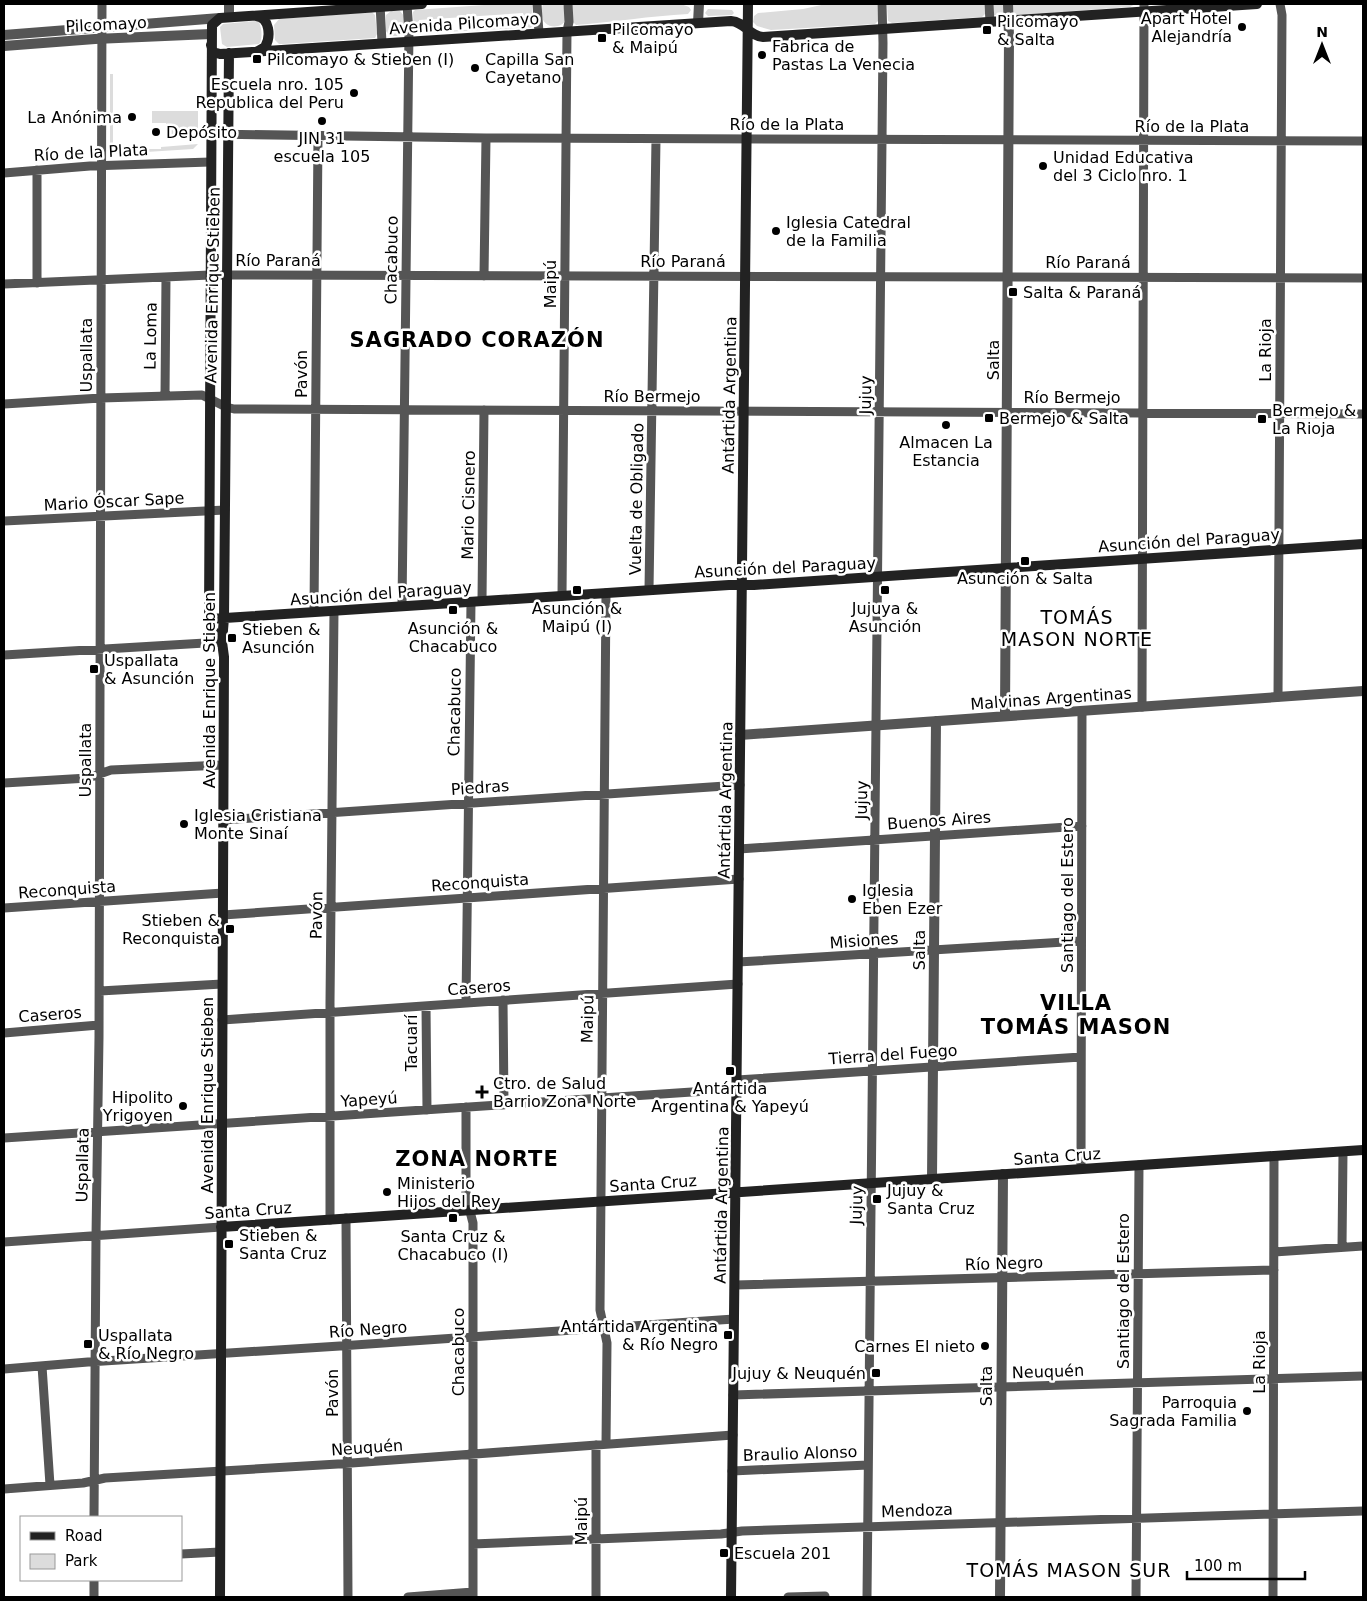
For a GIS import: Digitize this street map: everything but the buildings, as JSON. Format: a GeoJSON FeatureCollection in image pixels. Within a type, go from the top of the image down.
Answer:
{"type":"FeatureCollection","features":[{"type":"Feature","properties":{"kind":"main road","name":"Avenida Pilcomayo"},"geometry":{"type":"LineString","coordinates":[[224,18],[380,5],[422,4]]}},
{"type":"Feature","properties":{"kind":"main road","name":"Antártida Argentina"},"geometry":{"type":"LineString","coordinates":[[731,1597],[748,4]]}},
{"type":"Feature","properties":{"kind":"main road","name":"Avenida Pilcomayo"},"geometry":{"type":"LineString","coordinates":[[211,45],[215,53],[257,52],[736,21],[742,24],[754,36],[763,38],[1009,21],[1144,8],[1257,4]]}},
{"type":"Feature","properties":{"kind":"main road"},"geometry":{"type":"LineString","coordinates":[[254,16],[263,18],[268,25],[268,43],[257,52]]}},
{"type":"Feature","properties":{"kind":"main road","name":"Avenida Enrique Stieben"},"geometry":{"type":"LineString","coordinates":[[209,619],[211,34],[213,24],[224,18]]}},
{"type":"Feature","properties":{"kind":"main road","name":"Avenida Enrique Stieben"},"geometry":{"type":"LineString","coordinates":[[220,1597],[224,657],[222,642],[224,618],[230,53]]}},
{"type":"Feature","properties":{"kind":"main road","name":"Asunción del Paraguay"},"geometry":{"type":"LineString","coordinates":[[209,619],[1363,544]]}},
{"type":"Feature","properties":{"kind":"main road"},"geometry":{"type":"LineString","coordinates":[[209,619],[211,628],[222,642]]}},
{"type":"Feature","properties":{"kind":"main road","name":"Santa Cruz"},"geometry":{"type":"LineString","coordinates":[[221,1227],[1363,1150]]}},
{"type":"Feature","properties":{"kind":"street","name":"Uspallata"},"geometry":{"type":"LineString","coordinates":[[94,1516],[100,1025],[102,4]]}},
{"type":"Feature","properties":{"kind":"street"},"geometry":{"type":"LineString","coordinates":[[224,18],[229,4]]}},
{"type":"Feature","properties":{"kind":"street"},"geometry":{"type":"LineString","coordinates":[[537,4],[540,33]]}},
{"type":"Feature","properties":{"kind":"street","name":"Maipú"},"geometry":{"type":"LineString","coordinates":[[562,596],[568,4]]}},
{"type":"Feature","properties":{"kind":"street"},"geometry":{"type":"LineString","coordinates":[[698,23],[699,4]]}},
{"type":"Feature","properties":{"kind":"street","name":"Jujuy"},"geometry":{"type":"LineString","coordinates":[[867,1597],[884,29],[882,4]]}},
{"type":"Feature","properties":{"kind":"street"},"geometry":{"type":"LineString","coordinates":[[989,4],[990,22]]}},
{"type":"Feature","properties":{"kind":"street","name":"Salta"},"geometry":{"type":"LineString","coordinates":[[1005,716],[1009,141],[1008,4]]}},
{"type":"Feature","properties":{"kind":"street","name":"La Rioja"},"geometry":{"type":"LineString","coordinates":[[1278,697],[1282,12],[1280,4]]}},
{"type":"Feature","properties":{"kind":"street"},"geometry":{"type":"LineString","coordinates":[[380,5],[382,43]]}},
{"type":"Feature","properties":{"kind":"street","name":"Chacabuco"},"geometry":{"type":"LineString","coordinates":[[402,606],[408,5]]}},
{"type":"Feature","properties":{"kind":"street"},"geometry":{"type":"LineString","coordinates":[[1142,707],[1144,8]]}},
{"type":"Feature","properties":{"kind":"street","name":"Pilcomayo"},"geometry":{"type":"LineString","coordinates":[[4,46],[224,18]]}},
{"type":"Feature","properties":{"kind":"street","name":"Pilcomayo"},"geometry":{"type":"LineString","coordinates":[[4,35],[101,33],[211,34]]}},
{"type":"Feature","properties":{"kind":"street","name":"Río de la Plata"},"geometry":{"type":"LineString","coordinates":[[210,134],[486,138],[1363,141]]}},
{"type":"Feature","properties":{"kind":"street","name":"Pavón"},"geometry":{"type":"LineString","coordinates":[[314,612],[318,136]]}},
{"type":"Feature","properties":{"kind":"street"},"geometry":{"type":"LineString","coordinates":[[484,276],[486,138]]}},
{"type":"Feature","properties":{"kind":"street","name":"Vuelta de Obligado"},"geometry":{"type":"LineString","coordinates":[[649,590],[656,139]]}},
{"type":"Feature","properties":{"kind":"street","name":"Río de la Plata"},"geometry":{"type":"LineString","coordinates":[[4,173],[101,165],[210,162]]}},
{"type":"Feature","properties":{"kind":"street"},"geometry":{"type":"LineString","coordinates":[[36,283],[37,170]]}},
{"type":"Feature","properties":{"kind":"street","name":"Río Paraná"},"geometry":{"type":"LineString","coordinates":[[4,284],[210,275],[1363,278]]}},
{"type":"Feature","properties":{"kind":"street","name":"La Loma"},"geometry":{"type":"LineString","coordinates":[[165,396],[166,277]]}},
{"type":"Feature","properties":{"kind":"street","name":"Río Bermejo"},"geometry":{"type":"LineString","coordinates":[[4,404],[101,398],[202,395],[234,409],[1363,414]]}},
{"type":"Feature","properties":{"kind":"street","name":"Mario Cisnero"},"geometry":{"type":"LineString","coordinates":[[482,601],[484,410]]}},
{"type":"Feature","properties":{"kind":"street","name":"Mario Óscar Sape"},"geometry":{"type":"LineString","coordinates":[[4,521],[225,510]]}},
{"type":"Feature","properties":{"kind":"street","name":"Maipú"},"geometry":{"type":"LineString","coordinates":[[606,593],[600,1310],[606,1343],[606,1444]]}},
{"type":"Feature","properties":{"kind":"street","name":"Chacabuco"},"geometry":{"type":"LineString","coordinates":[[466,1003],[471,602]]}},
{"type":"Feature","properties":{"kind":"street","name":"Pavón"},"geometry":{"type":"LineString","coordinates":[[330,1220],[334,611]]}},
{"type":"Feature","properties":{"kind":"street"},"geometry":{"type":"LineString","coordinates":[[4,655],[222,642]]}},
{"type":"Feature","properties":{"kind":"street","name":"Malvinas Argentinas"},"geometry":{"type":"LineString","coordinates":[[740,735],[1363,691]]}},
{"type":"Feature","properties":{"kind":"street","name":"Santiago del Estero"},"geometry":{"type":"LineString","coordinates":[[1080,1169],[1082,711]]}},
{"type":"Feature","properties":{"kind":"street","name":"Salta"},"geometry":{"type":"LineString","coordinates":[[932,1179],[936,721]]}},
{"type":"Feature","properties":{"kind":"street"},"geometry":{"type":"LineString","coordinates":[[4,782],[88,778],[111,770],[223,765]]}},
{"type":"Feature","properties":{"kind":"street","name":"Piedras"},"geometry":{"type":"LineString","coordinates":[[223,820],[740,784]]}},
{"type":"Feature","properties":{"kind":"street","name":"Buenos Aires"},"geometry":{"type":"LineString","coordinates":[[739,848],[1082,826]]}},
{"type":"Feature","properties":{"kind":"street","name":"Reconquista"},"geometry":{"type":"LineString","coordinates":[[223,915],[739,879]]}},
{"type":"Feature","properties":{"kind":"street","name":"Reconquista"},"geometry":{"type":"LineString","coordinates":[[4,908],[223,893]]}},
{"type":"Feature","properties":{"kind":"street","name":"Misiones"},"geometry":{"type":"LineString","coordinates":[[738,962],[1081,941]]}},
{"type":"Feature","properties":{"kind":"street","name":"Caseros"},"geometry":{"type":"LineString","coordinates":[[100,991],[222,984]]}},
{"type":"Feature","properties":{"kind":"street","name":"Caseros"},"geometry":{"type":"LineString","coordinates":[[222,1020],[738,984]]}},
{"type":"Feature","properties":{"kind":"street"},"geometry":{"type":"LineString","coordinates":[[503,1000],[504,1105]]}},
{"type":"Feature","properties":{"kind":"street","name":"Tacuarí"},"geometry":{"type":"LineString","coordinates":[[426,1006],[426,1110]]}},
{"type":"Feature","properties":{"kind":"street","name":"Caseros"},"geometry":{"type":"LineString","coordinates":[[4,1033],[100,1025]]}},
{"type":"Feature","properties":{"kind":"street","name":"Tierra del Fuego"},"geometry":{"type":"LineString","coordinates":[[737,1085],[873,1071],[1081,1057]]}},
{"type":"Feature","properties":{"kind":"street","name":"Yapeyú"},"geometry":{"type":"LineString","coordinates":[[4,1138],[466,1108],[602,1098],[737,1085]]}},
{"type":"Feature","properties":{"kind":"street","name":"Chacabuco"},"geometry":{"type":"LineString","coordinates":[[466,1108],[466,1196],[473,1223],[473,1595]]}},
{"type":"Feature","properties":{"kind":"street"},"geometry":{"type":"LineString","coordinates":[[1342,1248],[1343,1152]]}},
{"type":"Feature","properties":{"kind":"street","name":"La Rioja"},"geometry":{"type":"LineString","coordinates":[[1273,1597],[1274,1156]]}},
{"type":"Feature","properties":{"kind":"street","name":"Santiago del Estero"},"geometry":{"type":"LineString","coordinates":[[1136,1597],[1138,1165]]}},
{"type":"Feature","properties":{"kind":"street","name":"Salta"},"geometry":{"type":"LineString","coordinates":[[1000,1597],[1002,1174]]}},
{"type":"Feature","properties":{"kind":"street","name":"Pavón"},"geometry":{"type":"LineString","coordinates":[[346,1218],[348,1597]]}},
{"type":"Feature","properties":{"kind":"street","name":"Santa Cruz"},"geometry":{"type":"LineString","coordinates":[[4,1242],[221,1227]]}},
{"type":"Feature","properties":{"kind":"street"},"geometry":{"type":"LineString","coordinates":[[1274,1252],[1363,1246]]}},
{"type":"Feature","properties":{"kind":"street","name":"Río Negro"},"geometry":{"type":"LineString","coordinates":[[735,1285],[1274,1270]]}},
{"type":"Feature","properties":{"kind":"street","name":"Río Negro"},"geometry":{"type":"LineString","coordinates":[[4,1369],[95,1361],[347,1346],[734,1319]]}},
{"type":"Feature","properties":{"kind":"street"},"geometry":{"type":"LineString","coordinates":[[42,1366],[50,1485]]}},
{"type":"Feature","properties":{"kind":"street","name":"Neuquén"},"geometry":{"type":"LineString","coordinates":[[733,1395],[1363,1376]]}},
{"type":"Feature","properties":{"kind":"street","name":"Neuquén"},"geometry":{"type":"LineString","coordinates":[[4,1489],[94,1481],[105,1478],[347,1463],[733,1435]]}},
{"type":"Feature","properties":{"kind":"street","name":"Maipú"},"geometry":{"type":"LineString","coordinates":[[596,1445],[596,1597]]}},
{"type":"Feature","properties":{"kind":"street","name":"Braulio Alonso"},"geometry":{"type":"LineString","coordinates":[[732,1470],[868,1465]]}},
{"type":"Feature","properties":{"kind":"street","name":"Mendoza"},"geometry":{"type":"LineString","coordinates":[[473,1544],[1001,1522],[1363,1512]]}},
{"type":"Feature","properties":{"kind":"street"},"geometry":{"type":"LineString","coordinates":[[182,1554],[220,1552]]}},
{"type":"Feature","properties":{"kind":"street"},"geometry":{"type":"LineString","coordinates":[[94,1581],[94,1597]]}},
{"type":"Feature","properties":{"kind":"street"},"geometry":{"type":"LineString","coordinates":[[408,1597],[473,1595]]}},
{"type":"Feature","properties":{"kind":"street"},"geometry":{"type":"LineString","coordinates":[[788,1597],[825,1596]]}},
{"type":"Feature","properties":{"kind":"green space"},"geometry":{"type":"Polygon","coordinates":[[[498,4],[532,4],[533,26],[530,28],[525,26],[523,13],[419,20],[419,32],[417,34],[414,33],[413,12],[415,10],[498,4]]]}},
{"type":"Feature","properties":{"kind":"green space"},"geometry":{"type":"Polygon","coordinates":[[[543,4],[563,4],[565,20],[560,26],[546,24],[542,13],[543,4]]]}},
{"type":"Feature","properties":{"kind":"green space"},"geometry":{"type":"Polygon","coordinates":[[[572,4],[681,4],[689,7],[691,10],[688,14],[576,25],[573,22],[572,4]]]}},
{"type":"Feature","properties":{"kind":"green space"},"geometry":{"type":"Polygon","coordinates":[[[826,4],[877,4],[878,21],[875,24],[771,30],[757,26],[753,22],[754,16],[758,13],[803,9],[826,4]]]}},
{"type":"Feature","properties":{"kind":"green space"},"geometry":{"type":"Polygon","coordinates":[[[887,4],[984,4],[985,14],[982,17],[892,23],[888,21],[887,4]]]}},
{"type":"Feature","properties":{"kind":"green space"},"geometry":{"type":"Polygon","coordinates":[[[993,4],[1003,4],[1003,15],[994,15],[993,4]]]}},
{"type":"Feature","properties":{"kind":"green space"},"geometry":{"type":"Polygon","coordinates":[[[1012,4],[1135,4],[1130,7],[1016,15],[1012,13],[1012,4]]]}},
{"type":"Feature","properties":{"kind":"green space"},"geometry":{"type":"Polygon","coordinates":[[[708,9],[732,10],[734,13],[732,15],[708,16],[705,13],[708,9]]]}},
{"type":"Feature","properties":{"kind":"green space"},"geometry":{"type":"Polygon","coordinates":[[[391,11],[400,11],[404,16],[405,31],[400,36],[389,36],[386,31],[386,15],[391,11]]]}},
{"type":"Feature","properties":{"kind":"green space"},"geometry":{"type":"Polygon","coordinates":[[[372,12],[375,15],[377,34],[375,38],[283,44],[279,44],[275,40],[274,25],[279,19],[372,12]]]}},
{"type":"Feature","properties":{"kind":"green space"},"geometry":{"type":"Polygon","coordinates":[[[258,21],[261,29],[259,44],[227,47],[222,44],[220,27],[223,24],[258,21]]]}},
{"type":"Feature","properties":{"kind":"green space"},"geometry":{"type":"Polygon","coordinates":[[[518,28],[425,33],[426,32],[518,28]]]}},
{"type":"Feature","properties":{"kind":"green space"},"geometry":{"type":"Polygon","coordinates":[[[110,74],[113,74],[113,149],[161,149],[161,147],[198,144],[193,149],[115,154],[110,149],[110,74]]]}},
{"type":"Feature","properties":{"kind":"green space"},"geometry":{"type":"Polygon","coordinates":[[[152,111],[198,111],[198,137],[167,136],[166,123],[152,123],[152,111]]]}},
{"type":"Feature","properties":{"kind":"place","name":"Apart Hotel Alejandría"},"geometry":{"type":"Point","coordinates":[1242,27]}},
{"type":"Feature","properties":{"kind":"place","name":"Pilcomayo & Salta"},"geometry":{"type":"Point","coordinates":[987,30]}},
{"type":"Feature","properties":{"kind":"place","name":"Pilcomayo & Maipú"},"geometry":{"type":"Point","coordinates":[602,38]}},
{"type":"Feature","properties":{"kind":"place","name":"Fabrica de Pastas La Venecia"},"geometry":{"type":"Point","coordinates":[762,55]}},
{"type":"Feature","properties":{"kind":"place","name":"Pilcomayo & Stieben (I)"},"geometry":{"type":"Point","coordinates":[257,59]}},
{"type":"Feature","properties":{"kind":"place","name":"Capilla San Cayetano"},"geometry":{"type":"Point","coordinates":[475,68]}},
{"type":"Feature","properties":{"kind":"place","name":"Escuela nro. 105 Republica del Peru"},"geometry":{"type":"Point","coordinates":[354,93]}},
{"type":"Feature","properties":{"kind":"place","name":"La Anónima"},"geometry":{"type":"Point","coordinates":[132,117]}},
{"type":"Feature","properties":{"kind":"place","name":"JIN 31 escuela 105"},"geometry":{"type":"Point","coordinates":[322,121]}},
{"type":"Feature","properties":{"kind":"place","name":"Depósito"},"geometry":{"type":"Point","coordinates":[156,132]}},
{"type":"Feature","properties":{"kind":"place","name":"Unidad Educativa del 3 Ciclo nro. 1"},"geometry":{"type":"Point","coordinates":[1043,166]}},
{"type":"Feature","properties":{"kind":"place","name":"Iglesia Catedral de la Familia"},"geometry":{"type":"Point","coordinates":[776,231]}},
{"type":"Feature","properties":{"kind":"place","name":"Salta & Paraná"},"geometry":{"type":"Point","coordinates":[1013,292]}},
{"type":"Feature","properties":{"kind":"place","name":"Bermejo & Salta"},"geometry":{"type":"Point","coordinates":[989,418]}},
{"type":"Feature","properties":{"kind":"place","name":"Bermejo & La Rioja"},"geometry":{"type":"Point","coordinates":[1262,419]}},
{"type":"Feature","properties":{"kind":"place","name":"Almacen La Estancia"},"geometry":{"type":"Point","coordinates":[946,425]}},
{"type":"Feature","properties":{"kind":"place","name":"Asunción & Salta"},"geometry":{"type":"Point","coordinates":[1025,561]}},
{"type":"Feature","properties":{"kind":"place","name":"Asunción & Maipú (I)"},"geometry":{"type":"Point","coordinates":[577,590]}},
{"type":"Feature","properties":{"kind":"place","name":"Jujuya & Asunción"},"geometry":{"type":"Point","coordinates":[885,590]}},
{"type":"Feature","properties":{"kind":"place","name":"Asunción & Chacabuco"},"geometry":{"type":"Point","coordinates":[453,610]}},
{"type":"Feature","properties":{"kind":"place","name":"Stieben & Asunción"},"geometry":{"type":"Point","coordinates":[232,638]}},
{"type":"Feature","properties":{"kind":"place","name":"Uspallata & Asunción"},"geometry":{"type":"Point","coordinates":[94,669]}},
{"type":"Feature","properties":{"kind":"place","name":"Iglesia Cristiana Monte Sinaí"},"geometry":{"type":"Point","coordinates":[184,824]}},
{"type":"Feature","properties":{"kind":"place","name":"Iglesia Eben Ezer"},"geometry":{"type":"Point","coordinates":[852,899]}},
{"type":"Feature","properties":{"kind":"place","name":"Stieben & Reconquista"},"geometry":{"type":"Point","coordinates":[230,929]}},
{"type":"Feature","properties":{"kind":"place","name":"Antártida Argentina & Yapeyú"},"geometry":{"type":"Point","coordinates":[730,1071]}},
{"type":"Feature","properties":{"kind":"place","name":"Ctro. de Salud Barrio Zona Norte"},"geometry":{"type":"Point","coordinates":[482,1092]}},
{"type":"Feature","properties":{"kind":"place","name":"Hipolito Yrigoyen"},"geometry":{"type":"Point","coordinates":[183,1106]}},
{"type":"Feature","properties":{"kind":"place","name":"Ministerio Hijos del Rey"},"geometry":{"type":"Point","coordinates":[387,1192]}},
{"type":"Feature","properties":{"kind":"place","name":"Jujuy & Santa Cruz"},"geometry":{"type":"Point","coordinates":[877,1199]}},
{"type":"Feature","properties":{"kind":"place","name":"Santa Cruz & Chacabuco (I)"},"geometry":{"type":"Point","coordinates":[453,1218]}},
{"type":"Feature","properties":{"kind":"place","name":"Stieben & Santa Cruz"},"geometry":{"type":"Point","coordinates":[229,1244]}},
{"type":"Feature","properties":{"kind":"place","name":"Antártida Argentina & Río Negro"},"geometry":{"type":"Point","coordinates":[728,1335]}},
{"type":"Feature","properties":{"kind":"place","name":"Uspallata & Río Negro"},"geometry":{"type":"Point","coordinates":[88,1344]}},
{"type":"Feature","properties":{"kind":"place","name":"Carnes El nieto"},"geometry":{"type":"Point","coordinates":[985,1346]}},
{"type":"Feature","properties":{"kind":"place","name":"Jujuy & Neuquén"},"geometry":{"type":"Point","coordinates":[876,1373]}},
{"type":"Feature","properties":{"kind":"place","name":"Parroquia Sagrada Familia"},"geometry":{"type":"Point","coordinates":[1247,1411]}},
{"type":"Feature","properties":{"kind":"place","name":"Escuela 201"},"geometry":{"type":"Point","coordinates":[724,1553]}},
{"type":"Feature","properties":{"kind":"district","name":"SAGRADO CORAZÓN"},"geometry":{"type":"Point","coordinates":[477,340]}},
{"type":"Feature","properties":{"kind":"district","name":"TOMÁS MASON NORTE"},"geometry":{"type":"Point","coordinates":[1077,628]}},
{"type":"Feature","properties":{"kind":"district","name":"VILLA TOMÁS MASON"},"geometry":{"type":"Point","coordinates":[1076,1015]}},
{"type":"Feature","properties":{"kind":"district","name":"ZONA NORTE"},"geometry":{"type":"Point","coordinates":[477,1159]}},
{"type":"Feature","properties":{"kind":"district","name":"TOMÁS MASON SUR"},"geometry":{"type":"Point","coordinates":[1069,1570]}}]}
